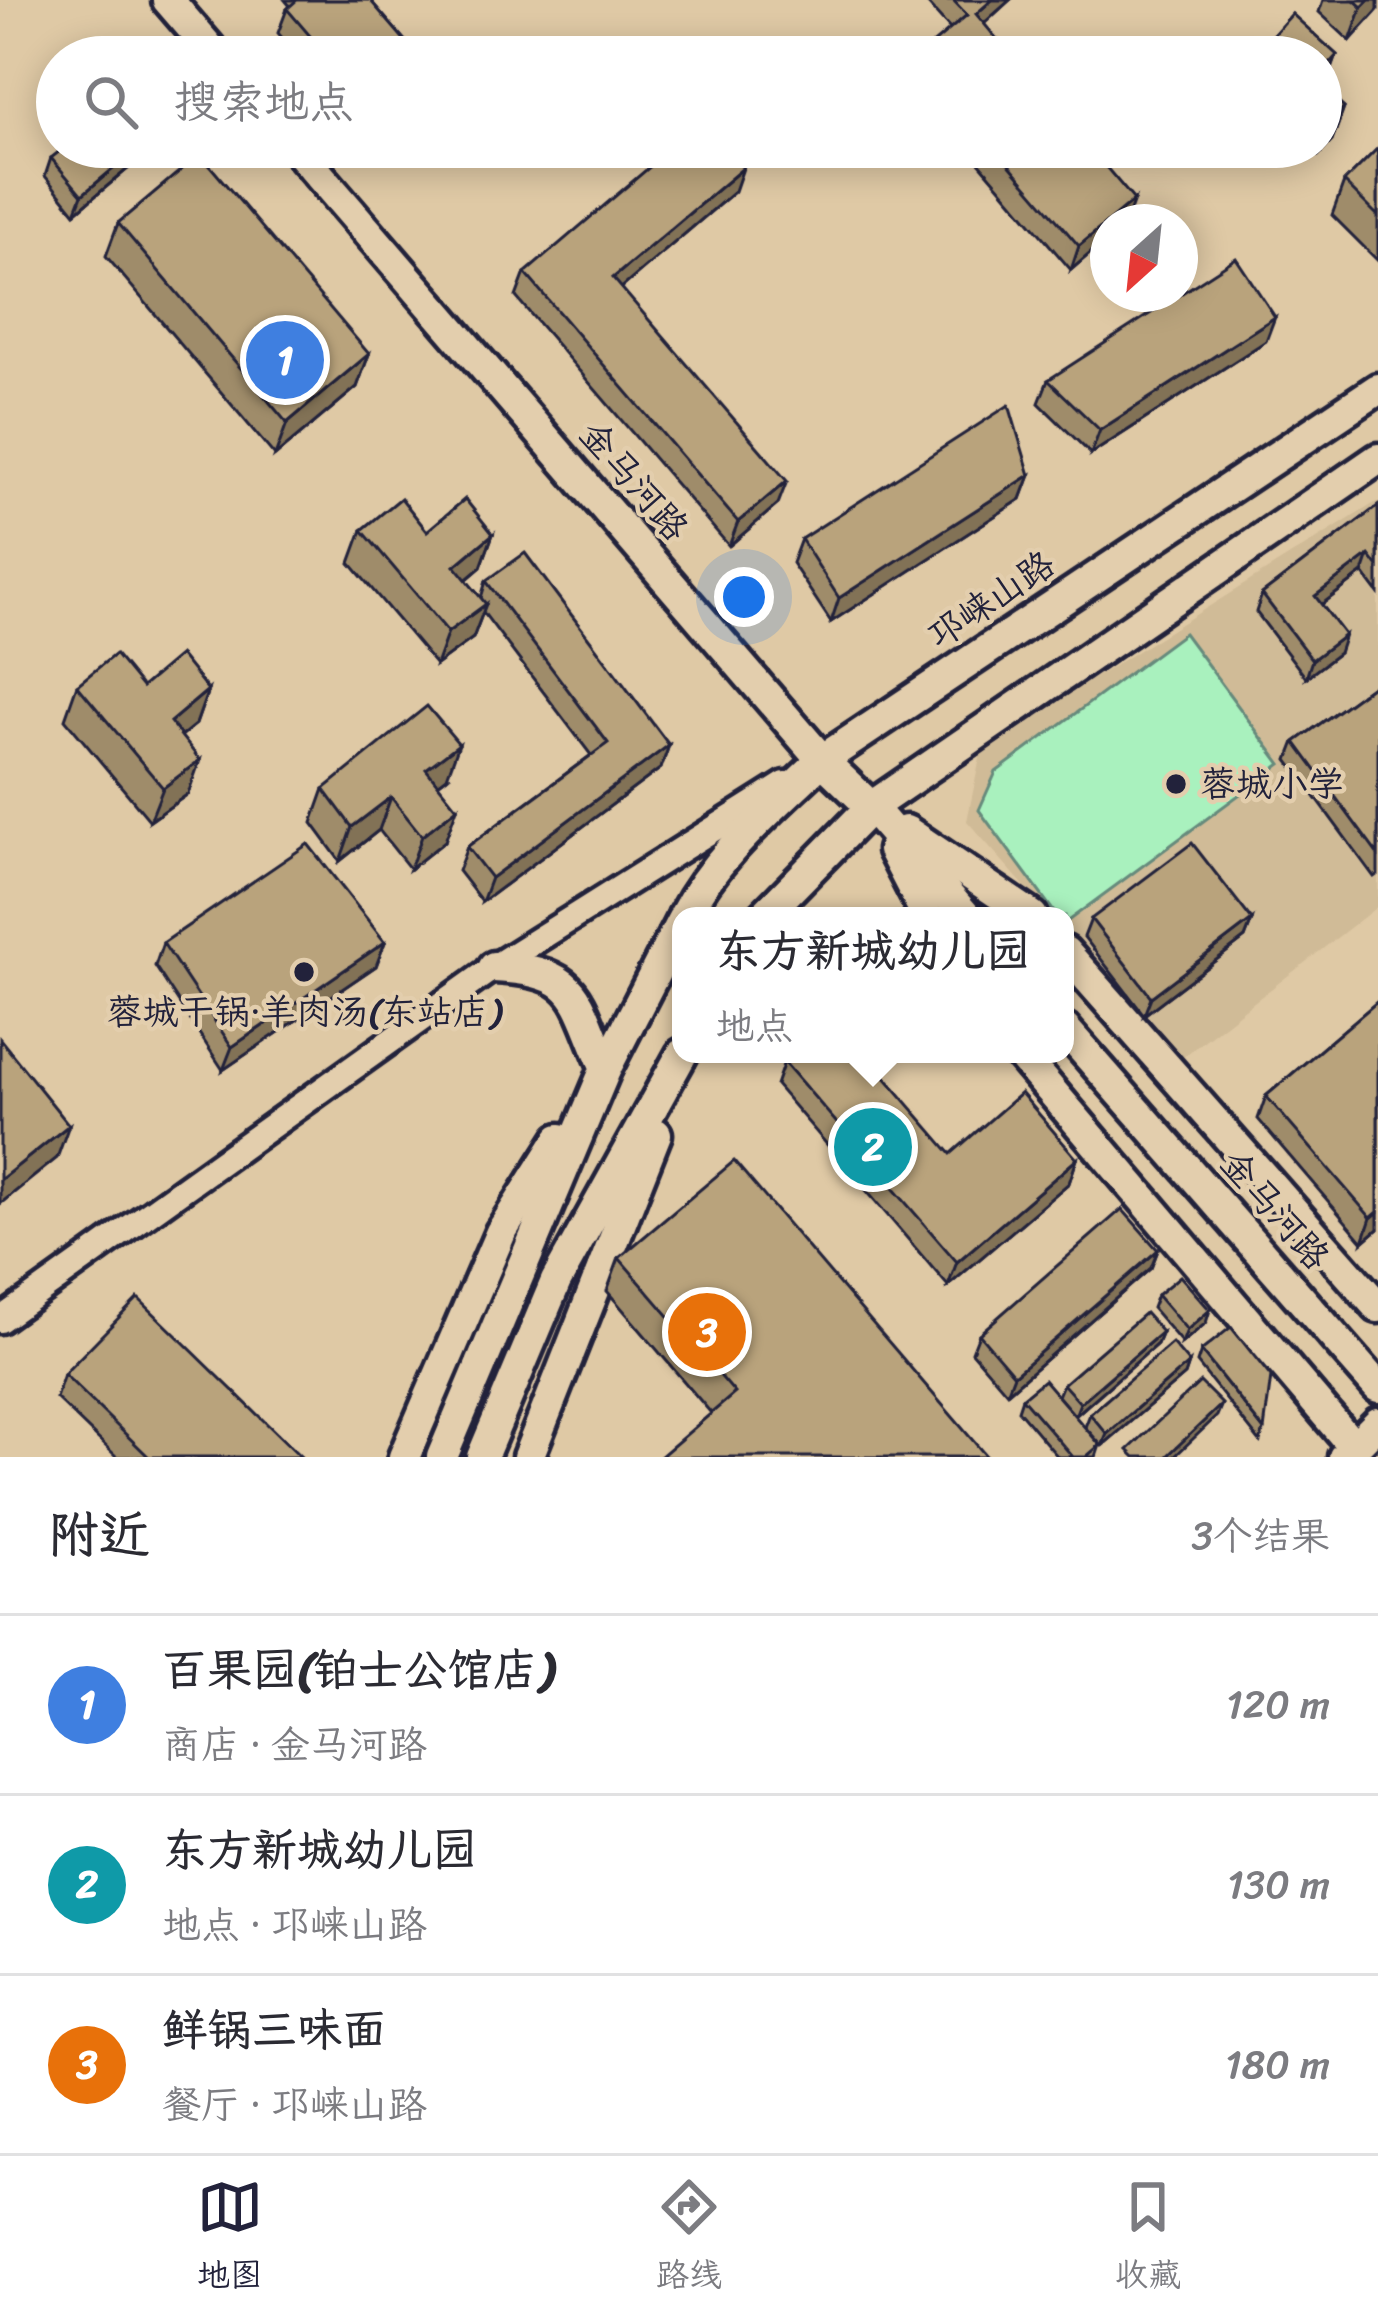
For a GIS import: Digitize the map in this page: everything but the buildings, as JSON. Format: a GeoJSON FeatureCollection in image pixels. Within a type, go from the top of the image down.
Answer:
{"type":"FeatureCollection","features":[{"type":"Feature","properties":{"kind":"street"},"geometry":{"type":"LineString","coordinates":[[168,0],[199,36]]}},
{"type":"Feature","properties":{"kind":"street","name":"金马河路"},"geometry":{"type":"LineString","coordinates":[[313,168],[822,760],[871,807],[958,907]]}},
{"type":"Feature","properties":{"kind":"street","name":"邛崃山路"},"geometry":{"type":"LineString","coordinates":[[688,907],[748,831],[822,760],[1378,389]]}},
{"type":"Feature","properties":{"kind":"street"},"geometry":{"type":"LineString","coordinates":[[773,907],[871,807],[1378,460]]}},
{"type":"Feature","properties":{"kind":"street"},"geometry":{"type":"LineString","coordinates":[[0,1320],[494,967],[822,760]]}},
{"type":"Feature","properties":{"kind":"street"},"geometry":{"type":"LineString","coordinates":[[871,807],[922,907]]}},
{"type":"Feature","properties":{"kind":"street"},"geometry":{"type":"LineString","coordinates":[[871,807],[1019,907]]}},
{"type":"Feature","properties":{"kind":"street","name":"邛崃山路"},"geometry":{"type":"LineString","coordinates":[[442,1457],[605,1068],[672,938]]}},
{"type":"Feature","properties":{"kind":"street"},"geometry":{"type":"LineString","coordinates":[[1074,962],[1378,1307]]}},
{"type":"Feature","properties":{"kind":"street"},"geometry":{"type":"LineString","coordinates":[[404,1457],[501,1232],[605,1068],[574,994],[533,969],[494,967]]}},
{"type":"Feature","properties":{"kind":"street","name":"金马河路"},"geometry":{"type":"LineString","coordinates":[[1074,1039],[1378,1387]]}},
{"type":"Feature","properties":{"kind":"street"},"geometry":{"type":"LineString","coordinates":[[482,1457],[556,1281],[679,1063]]}},
{"type":"Feature","properties":{"kind":"street"},"geometry":{"type":"LineString","coordinates":[[528,1457],[681,1063]]}},
{"type":"Feature","properties":{"kind":"street"},"geometry":{"type":"LineString","coordinates":[[1027,1063],[1349,1452],[1378,1423]]}},
{"type":"Feature","properties":{"kind":"shaded area","name":"蓉城小学"},"geometry":{"type":"Polygon","coordinates":[[[1378,501],[1378,906],[1179,1060],[1074,942],[1074,907],[1043,907],[967,821],[982,748],[1378,501]]]}},
{"type":"Feature","properties":{"kind":"green space"},"geometry":{"type":"Polygon","coordinates":[[[1184,633],[1281,764],[1074,916],[1074,907],[1050,907],[979,810],[996,772],[1184,633]]]}},
{"type":"Feature","properties":{"kind":"place","name":"百果园(铂士公馆店)"},"geometry":{"type":"Point","coordinates":[285,360]}},
{"type":"Feature","properties":{"kind":"place","name":"蓉城小学"},"geometry":{"type":"Point","coordinates":[1176,784]}},
{"type":"Feature","properties":{"kind":"place","name":"蓉城干锅·羊肉汤(东站店)"},"geometry":{"type":"Point","coordinates":[304,972]}},
{"type":"Feature","properties":{"kind":"place","name":"东方新城幼儿园"},"geometry":{"type":"Point","coordinates":[873,1147]}},
{"type":"Feature","properties":{"kind":"place","name":"鲜锅三味面"},"geometry":{"type":"Point","coordinates":[707,1332]}}]}
